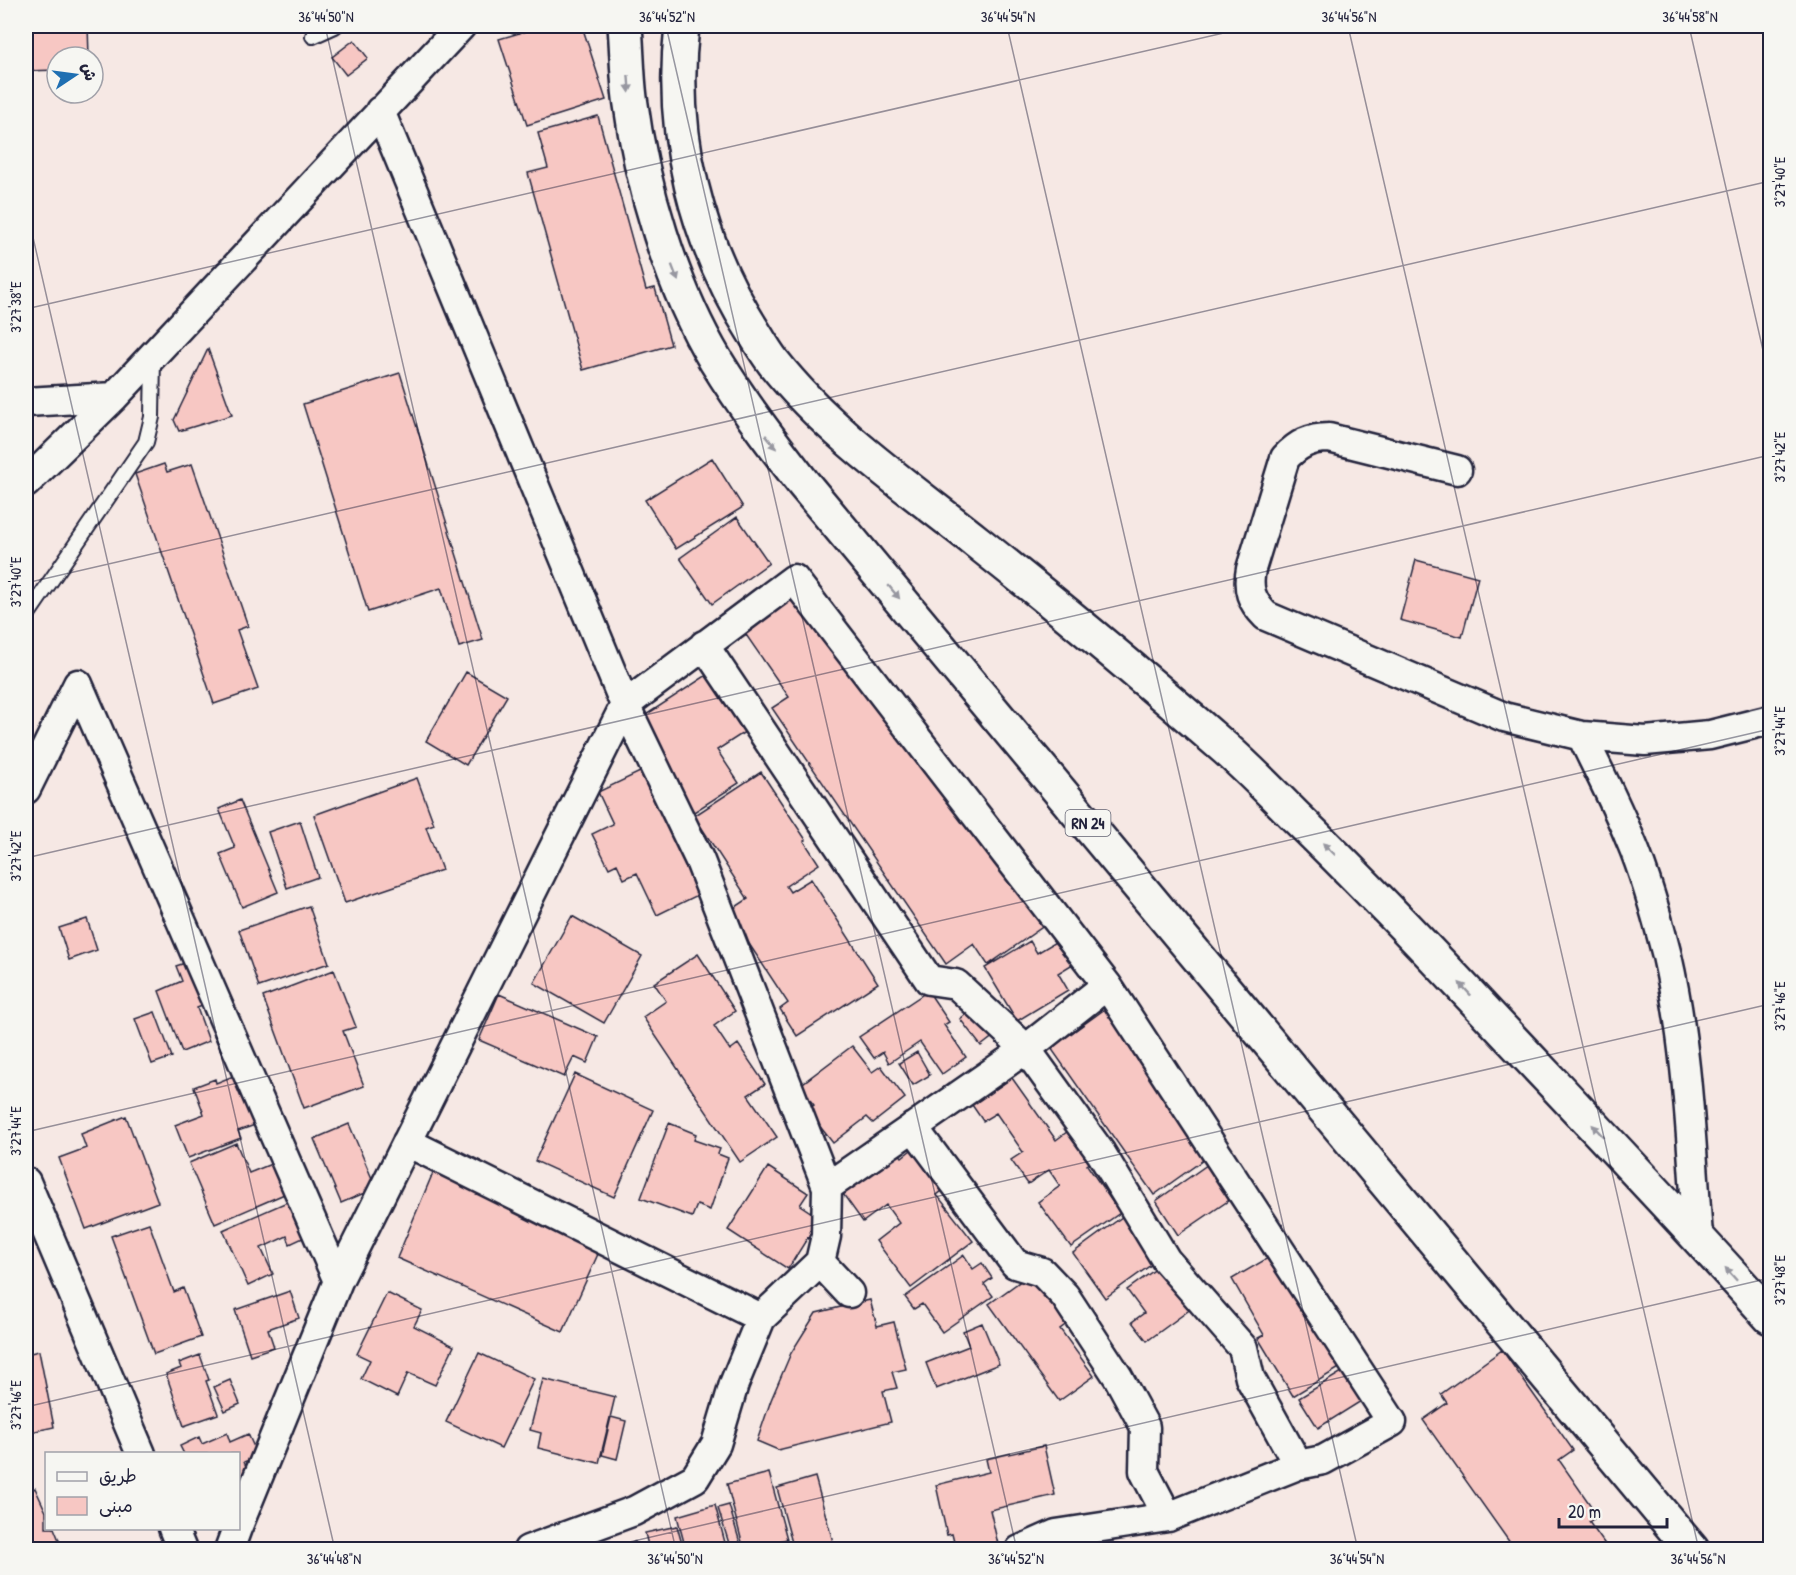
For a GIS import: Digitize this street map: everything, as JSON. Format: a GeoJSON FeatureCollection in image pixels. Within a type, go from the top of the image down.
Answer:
{"type":"FeatureCollection","features":[{"type":"Feature","properties":{"kind":"main road","name":"RN 24"},"geometry":{"type":"LineString","coordinates":[[625,26],[630,98],[641,160],[662,239],[688,305],[715,359],[755,422],[803,483],[1685,1547]]}},
{"type":"Feature","properties":{"kind":"main road"},"geometry":{"type":"LineString","coordinates":[[682,26],[678,81],[682,138],[691,189],[711,253],[737,306],[772,361],[810,405],[868,456],[1125,661],[1232,754],[1344,863],[1698,1236],[1770,1317]]}},
{"type":"Feature","properties":{"kind":"street"},"geometry":{"type":"LineString","coordinates":[[26,483],[114,397],[461,26]]}},
{"type":"Feature","properties":{"kind":"street"},"geometry":{"type":"LineString","coordinates":[[380,111],[625,705],[700,861],[827,1187],[826,1236],[820,1262],[761,1318],[734,1384],[716,1444],[695,1478],[634,1511],[528,1550]]}},
{"type":"Feature","properties":{"kind":"street"},"geometry":{"type":"LineString","coordinates":[[26,402],[114,397]]}},
{"type":"Feature","properties":{"kind":"street"},"geometry":{"type":"LineString","coordinates":[[1457,470],[1329,438],[1316,438],[1293,449],[1285,458],[1251,569],[1249,582],[1256,606],[1266,616],[1504,717],[1582,736],[1645,741],[1710,735],[1770,720]]}},
{"type":"Feature","properties":{"kind":"street"},"geometry":{"type":"LineString","coordinates":[[240,1522],[338,1281],[625,705],[794,579],[1107,985],[1392,1422],[1323,1460],[1298,1465],[1168,1517],[1020,1550]]}},
{"type":"Feature","properties":{"kind":"street"},"geometry":{"type":"LineString","coordinates":[[704,645],[929,980],[956,984],[1026,1049],[1101,1153],[1166,1260],[1243,1348],[1250,1378],[1298,1465]]}},
{"type":"Feature","properties":{"kind":"street"},"geometry":{"type":"LineString","coordinates":[[26,789],[78,684],[338,1281]]}},
{"type":"Feature","properties":{"kind":"street"},"geometry":{"type":"LineString","coordinates":[[1582,736],[1631,840],[1651,898],[1667,957],[1679,1021],[1698,1236]]}},
{"type":"Feature","properties":{"kind":"street"},"geometry":{"type":"LineString","coordinates":[[827,1187],[1026,1049],[1107,985]]}},
{"type":"Feature","properties":{"kind":"street"},"geometry":{"type":"LineString","coordinates":[[913,1127],[1016,1264],[1042,1272],[1065,1296],[1118,1377],[1145,1427],[1144,1472],[1168,1517]]}},
{"type":"Feature","properties":{"kind":"street"},"geometry":{"type":"LineString","coordinates":[[407,1142],[761,1318]]}},
{"type":"Feature","properties":{"kind":"street"},"geometry":{"type":"LineString","coordinates":[[26,1182],[140,1452]]}},
{"type":"Feature","properties":{"kind":"street"},"geometry":{"type":"LineString","coordinates":[[820,1262],[849,1293]]}},
{"type":"Feature","properties":{"kind":"street"},"geometry":{"type":"LineString","coordinates":[[174,1530],[182,1550]]}},
{"type":"Feature","properties":{"kind":"street"},"geometry":{"type":"LineString","coordinates":[[229,1550],[237,1530]]}},
{"type":"Feature","properties":{"kind":"lane"},"geometry":{"type":"LineString","coordinates":[[313,36],[334,26]]}},
{"type":"Feature","properties":{"kind":"lane"},"geometry":{"type":"LineString","coordinates":[[26,617],[146,442],[152,417],[153,356]]}},
{"type":"Feature","properties":{"kind":"building"},"geometry":{"type":"Polygon","coordinates":[[[26,26],[88,26],[89,45],[45,45],[45,70],[26,71],[26,26]]]}},
{"type":"Feature","properties":{"kind":"building"},"geometry":{"type":"Polygon","coordinates":[[[543,26],[582,26],[606,100],[527,125],[499,39],[543,26]]]}},
{"type":"Feature","properties":{"kind":"building"},"geometry":{"type":"Polygon","coordinates":[[[354,40],[368,58],[346,75],[332,57],[354,40]]]}},
{"type":"Feature","properties":{"kind":"building"},"geometry":{"type":"Polygon","coordinates":[[[598,116],[646,290],[655,288],[671,345],[583,370],[528,173],[548,168],[538,133],[598,116]]]}},
{"type":"Feature","properties":{"kind":"building"},"geometry":{"type":"Polygon","coordinates":[[[208,349],[232,415],[179,431],[174,420],[208,349]]]}},
{"type":"Feature","properties":{"kind":"building"},"geometry":{"type":"Polygon","coordinates":[[[400,373],[483,640],[459,647],[441,588],[368,612],[303,404],[400,373]]]}},
{"type":"Feature","properties":{"kind":"building"},"geometry":{"type":"Polygon","coordinates":[[[712,458],[743,507],[676,549],[645,500],[712,458]]]}},
{"type":"Feature","properties":{"kind":"building"},"geometry":{"type":"Polygon","coordinates":[[[164,464],[167,472],[192,464],[248,626],[237,630],[258,689],[214,704],[135,474],[164,464]]]}},
{"type":"Feature","properties":{"kind":"building"},"geometry":{"type":"Polygon","coordinates":[[[737,517],[769,563],[712,604],[680,558],[737,517]]]}},
{"type":"Feature","properties":{"kind":"building"},"geometry":{"type":"Polygon","coordinates":[[[1416,560],[1478,577],[1462,637],[1400,620],[1416,560]]]}},
{"type":"Feature","properties":{"kind":"building"},"geometry":{"type":"Polygon","coordinates":[[[798,591],[900,740],[915,730],[1048,923],[988,965],[974,944],[946,964],[772,708],[789,697],[742,629],[798,591]]]}},
{"type":"Feature","properties":{"kind":"building"},"geometry":{"type":"Polygon","coordinates":[[[713,671],[751,728],[717,750],[739,783],[694,812],[635,722],[713,671]]]}},
{"type":"Feature","properties":{"kind":"building"},"geometry":{"type":"Polygon","coordinates":[[[466,672],[507,696],[466,765],[426,741],[466,672]]]}},
{"type":"Feature","properties":{"kind":"building"},"geometry":{"type":"Polygon","coordinates":[[[642,771],[700,894],[657,915],[637,873],[624,879],[617,864],[609,868],[592,834],[613,824],[598,792],[642,771]]]}},
{"type":"Feature","properties":{"kind":"building"},"geometry":{"type":"Polygon","coordinates":[[[761,772],[806,840],[804,841],[819,864],[786,886],[790,892],[811,879],[878,983],[797,1036],[780,1009],[788,1003],[728,912],[748,899],[694,816],[761,772]]]}},
{"type":"Feature","properties":{"kind":"building"},"geometry":{"type":"Polygon","coordinates":[[[417,778],[434,824],[426,827],[442,870],[345,903],[314,815],[417,778]]]}},
{"type":"Feature","properties":{"kind":"building"},"geometry":{"type":"Polygon","coordinates":[[[240,800],[278,892],[242,907],[220,854],[235,848],[219,809],[240,800]]]}},
{"type":"Feature","properties":{"kind":"building"},"geometry":{"type":"Polygon","coordinates":[[[300,821],[318,877],[287,888],[268,832],[300,821]]]}},
{"type":"Feature","properties":{"kind":"building"},"geometry":{"type":"Polygon","coordinates":[[[309,906],[329,963],[259,987],[239,930],[309,906]]]}},
{"type":"Feature","properties":{"kind":"building"},"geometry":{"type":"Polygon","coordinates":[[[572,916],[642,956],[604,1023],[534,983],[572,916]]]}},
{"type":"Feature","properties":{"kind":"building"},"geometry":{"type":"Polygon","coordinates":[[[87,919],[97,950],[69,960],[59,928],[87,919]]]}},
{"type":"Feature","properties":{"kind":"building"},"geometry":{"type":"Polygon","coordinates":[[[1067,935],[1081,959],[1058,973],[1068,990],[1017,1021],[985,968],[1030,941],[1037,953],[1067,935]]]}},
{"type":"Feature","properties":{"kind":"building"},"geometry":{"type":"Polygon","coordinates":[[[698,954],[735,1011],[714,1026],[730,1050],[738,1044],[765,1084],[748,1095],[777,1137],[740,1162],[643,1017],[666,1001],[654,983],[698,954]]]}},
{"type":"Feature","properties":{"kind":"building"},"geometry":{"type":"Polygon","coordinates":[[[194,960],[210,1003],[197,1008],[209,1041],[182,1052],[159,991],[182,981],[176,966],[194,960]]]}},
{"type":"Feature","properties":{"kind":"building"},"geometry":{"type":"Polygon","coordinates":[[[334,970],[356,1027],[343,1031],[364,1086],[304,1108],[263,997],[334,970]]]}},
{"type":"Feature","properties":{"kind":"building"},"geometry":{"type":"Polygon","coordinates":[[[928,991],[949,1022],[944,1025],[966,1057],[942,1074],[920,1042],[889,1063],[883,1052],[874,1058],[859,1037],[928,991]]]}},
{"type":"Feature","properties":{"kind":"building"},"geometry":{"type":"Polygon","coordinates":[[[499,994],[598,1037],[587,1063],[574,1057],[564,1077],[479,1040],[499,994]]]}},
{"type":"Feature","properties":{"kind":"building"},"geometry":{"type":"Polygon","coordinates":[[[1116,1001],[1220,1148],[1154,1195],[1051,1048],[1116,1001]]]}},
{"type":"Feature","properties":{"kind":"building"},"geometry":{"type":"Polygon","coordinates":[[[978,1005],[999,1032],[981,1046],[960,1019],[978,1005]]]}},
{"type":"Feature","properties":{"kind":"building"},"geometry":{"type":"Polygon","coordinates":[[[155,1012],[172,1057],[152,1064],[135,1019],[155,1012]]]}},
{"type":"Feature","properties":{"kind":"building"},"geometry":{"type":"Polygon","coordinates":[[[852,1046],[872,1072],[881,1066],[905,1098],[873,1123],[867,1117],[833,1143],[807,1110],[814,1105],[799,1086],[852,1046]]]}},
{"type":"Feature","properties":{"kind":"building"},"geometry":{"type":"Polygon","coordinates":[[[917,1052],[930,1075],[913,1085],[899,1063],[917,1052]]]}},
{"type":"Feature","properties":{"kind":"building"},"geometry":{"type":"Polygon","coordinates":[[[575,1074],[653,1110],[614,1197],[535,1161],[575,1074]]]}},
{"type":"Feature","properties":{"kind":"building"},"geometry":{"type":"Polygon","coordinates":[[[236,1075],[255,1125],[238,1131],[241,1138],[188,1158],[175,1125],[204,1114],[194,1087],[215,1079],[216,1083],[236,1075]]]}},
{"type":"Feature","properties":{"kind":"building"},"geometry":{"type":"Polygon","coordinates":[[[1012,1078],[1056,1140],[1079,1123],[1101,1155],[1087,1165],[1120,1213],[1071,1247],[1038,1202],[1060,1186],[1049,1170],[1028,1184],[1011,1160],[1023,1152],[996,1113],[983,1121],[972,1105],[1012,1078]]]}},
{"type":"Feature","properties":{"kind":"building"},"geometry":{"type":"Polygon","coordinates":[[[126,1116],[158,1202],[86,1229],[59,1158],[86,1148],[81,1134],[126,1116]]]}},
{"type":"Feature","properties":{"kind":"building"},"geometry":{"type":"Polygon","coordinates":[[[669,1123],[696,1134],[694,1140],[720,1149],[718,1154],[728,1158],[710,1210],[697,1205],[692,1217],[641,1198],[669,1123]]]}},
{"type":"Feature","properties":{"kind":"building"},"geometry":{"type":"Polygon","coordinates":[[[349,1124],[376,1188],[341,1203],[314,1139],[349,1124]]]}},
{"type":"Feature","properties":{"kind":"building"},"geometry":{"type":"Polygon","coordinates":[[[236,1143],[249,1173],[276,1162],[289,1192],[215,1224],[189,1163],[236,1143]]]}},
{"type":"Feature","properties":{"kind":"building"},"geometry":{"type":"Polygon","coordinates":[[[915,1147],[946,1188],[937,1195],[973,1241],[911,1288],[876,1241],[899,1223],[886,1205],[863,1222],[843,1194],[898,1152],[902,1157],[915,1147]]]}},
{"type":"Feature","properties":{"kind":"building"},"geometry":{"type":"Polygon","coordinates":[[[1221,1155],[1244,1190],[1178,1235],[1156,1201],[1221,1155]]]}},
{"type":"Feature","properties":{"kind":"building"},"geometry":{"type":"Polygon","coordinates":[[[768,1167],[808,1193],[800,1205],[824,1221],[812,1240],[808,1237],[788,1269],[728,1230],[768,1167]]]}},
{"type":"Feature","properties":{"kind":"building"},"geometry":{"type":"Polygon","coordinates":[[[435,1168],[603,1243],[563,1332],[397,1258],[435,1168]]]}},
{"type":"Feature","properties":{"kind":"building"},"geometry":{"type":"Polygon","coordinates":[[[287,1202],[303,1238],[290,1244],[287,1236],[261,1248],[273,1274],[248,1286],[223,1230],[287,1202]]]}},
{"type":"Feature","properties":{"kind":"building"},"geometry":{"type":"Polygon","coordinates":[[[1122,1217],[1155,1262],[1105,1298],[1073,1253],[1122,1217]]]}},
{"type":"Feature","properties":{"kind":"building"},"geometry":{"type":"Polygon","coordinates":[[[149,1223],[174,1292],[183,1288],[201,1337],[154,1354],[111,1236],[149,1223]]]}},
{"type":"Feature","properties":{"kind":"building"},"geometry":{"type":"Polygon","coordinates":[[[1285,1248],[1351,1361],[1293,1396],[1258,1338],[1264,1335],[1232,1279],[1285,1248]]]}},
{"type":"Feature","properties":{"kind":"building"},"geometry":{"type":"Polygon","coordinates":[[[964,1255],[973,1269],[982,1263],[992,1278],[984,1284],[993,1296],[942,1332],[922,1304],[914,1309],[905,1297],[964,1255]]]}},
{"type":"Feature","properties":{"kind":"building"},"geometry":{"type":"Polygon","coordinates":[[[1160,1266],[1203,1300],[1147,1341],[1132,1322],[1144,1313],[1127,1290],[1160,1266]]]}},
{"type":"Feature","properties":{"kind":"building"},"geometry":{"type":"Polygon","coordinates":[[[1040,1267],[1083,1312],[1060,1329],[1094,1376],[1059,1401],[989,1304],[1040,1267]]]}},
{"type":"Feature","properties":{"kind":"building"},"geometry":{"type":"Polygon","coordinates":[[[290,1291],[299,1318],[268,1329],[274,1347],[250,1355],[235,1310],[290,1291]]]}},
{"type":"Feature","properties":{"kind":"building"},"geometry":{"type":"Polygon","coordinates":[[[387,1293],[422,1310],[414,1326],[454,1346],[435,1385],[408,1373],[397,1397],[361,1379],[370,1360],[357,1354],[387,1293]]]}},
{"type":"Feature","properties":{"kind":"building"},"geometry":{"type":"Polygon","coordinates":[[[870,1300],[877,1326],[894,1322],[906,1369],[892,1372],[897,1388],[883,1391],[891,1422],[778,1450],[757,1441],[791,1353],[816,1313],[870,1300]]]}},
{"type":"Feature","properties":{"kind":"building"},"geometry":{"type":"Polygon","coordinates":[[[982,1323],[999,1364],[936,1389],[926,1363],[969,1346],[963,1331],[982,1323]]]}},
{"type":"Feature","properties":{"kind":"building"},"geometry":{"type":"Polygon","coordinates":[[[1502,1350],[1573,1450],[1559,1460],[1598,1516],[1589,1522],[1609,1550],[1515,1550],[1423,1420],[1447,1403],[1441,1394],[1502,1350]]]}},
{"type":"Feature","properties":{"kind":"building"},"geometry":{"type":"Polygon","coordinates":[[[39,1351],[54,1427],[26,1433],[26,1354],[39,1351]]]}},
{"type":"Feature","properties":{"kind":"building"},"geometry":{"type":"Polygon","coordinates":[[[479,1353],[534,1379],[501,1448],[446,1422],[479,1353]]]}},
{"type":"Feature","properties":{"kind":"building"},"geometry":{"type":"Polygon","coordinates":[[[200,1355],[209,1380],[206,1381],[218,1414],[184,1426],[166,1374],[181,1368],[179,1363],[200,1355]]]}},
{"type":"Feature","properties":{"kind":"building"},"geometry":{"type":"Polygon","coordinates":[[[1355,1364],[1374,1393],[1318,1428],[1299,1398],[1355,1364]]]}},
{"type":"Feature","properties":{"kind":"building"},"geometry":{"type":"Polygon","coordinates":[[[543,1379],[615,1397],[599,1463],[538,1448],[541,1433],[530,1430],[543,1379]]]}},
{"type":"Feature","properties":{"kind":"building"},"geometry":{"type":"Polygon","coordinates":[[[230,1380],[240,1404],[225,1411],[214,1387],[230,1380]]]}},
{"type":"Feature","properties":{"kind":"building"},"geometry":{"type":"Polygon","coordinates":[[[611,1417],[626,1421],[617,1459],[602,1455],[611,1417]]]}},
{"type":"Feature","properties":{"kind":"building"},"geometry":{"type":"Polygon","coordinates":[[[227,1433],[230,1442],[248,1434],[258,1456],[244,1462],[254,1484],[240,1489],[240,1452],[183,1452],[180,1446],[199,1437],[202,1444],[227,1433]]]}},
{"type":"Feature","properties":{"kind":"building"},"geometry":{"type":"Polygon","coordinates":[[[1044,1446],[1055,1495],[990,1510],[998,1544],[975,1550],[956,1550],[952,1534],[947,1535],[936,1485],[989,1472],[986,1459],[1044,1446]]]}},
{"type":"Feature","properties":{"kind":"building"},"geometry":{"type":"Polygon","coordinates":[[[769,1473],[787,1539],[744,1550],[727,1484],[769,1473]]]}},
{"type":"Feature","properties":{"kind":"building"},"geometry":{"type":"Polygon","coordinates":[[[815,1477],[835,1549],[794,1550],[777,1488],[815,1477]]]}},
{"type":"Feature","properties":{"kind":"building"},"geometry":{"type":"Polygon","coordinates":[[[35,1488],[45,1510],[45,1530],[55,1530],[63,1550],[26,1550],[26,1493],[35,1488]]]}},
{"type":"Feature","properties":{"kind":"building"},"geometry":{"type":"Polygon","coordinates":[[[715,1505],[727,1550],[686,1550],[677,1516],[715,1505]]]}},
{"type":"Feature","properties":{"kind":"building"},"geometry":{"type":"Polygon","coordinates":[[[729,1505],[742,1550],[731,1550],[718,1508],[729,1505]]]}},
{"type":"Feature","properties":{"kind":"building"},"geometry":{"type":"Polygon","coordinates":[[[677,1526],[682,1544],[660,1550],[649,1550],[645,1533],[677,1526]]]}},
{"type":"Feature","properties":{"kind":"building"},"geometry":{"type":"Polygon","coordinates":[[[787,1541],[790,1550],[757,1550],[757,1549],[787,1541]]]}},
{"type":"Feature","properties":{"kind":"building"},"geometry":{"type":"Polygon","coordinates":[[[635,1542],[637,1550],[605,1550],[635,1542]]]}}]}
